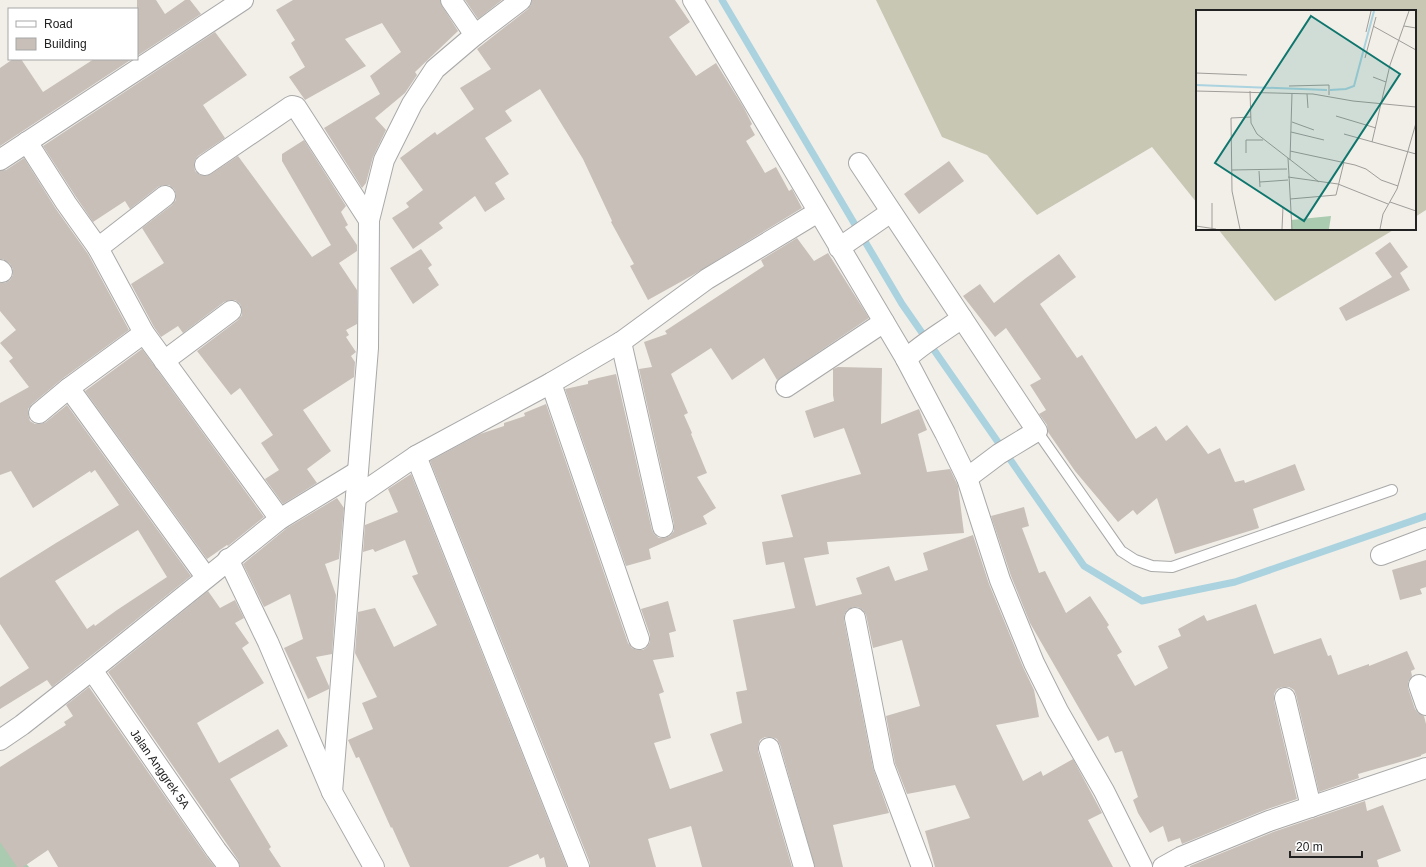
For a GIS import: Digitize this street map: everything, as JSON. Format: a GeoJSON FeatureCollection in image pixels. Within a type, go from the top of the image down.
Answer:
{"type":"FeatureCollection","features":[{"type":"Feature","properties":{"kind":"street"},"geometry":{"type":"LineString","coordinates":[[0,160],[243,0]]}},
{"type":"Feature","properties":{"kind":"street"},"geometry":{"type":"LineString","coordinates":[[451,0],[475,35]]}},
{"type":"Feature","properties":{"kind":"street"},"geometry":{"type":"LineString","coordinates":[[332,792],[368,348],[369,220],[384,160],[412,104],[435,69],[475,35],[521,0]]}},
{"type":"Feature","properties":{"kind":"street"},"geometry":{"type":"LineString","coordinates":[[693,0],[818,212],[847,242],[884,322],[906,359],[967,478],[1000,580],[1034,663],[1058,711],[1104,791],[1142,867]]}},
{"type":"Feature","properties":{"kind":"street"},"geometry":{"type":"LineString","coordinates":[[205,165],[290,107],[296,107],[369,220]]}},
{"type":"Feature","properties":{"kind":"street"},"geometry":{"type":"LineString","coordinates":[[27,142],[66,203],[98,248],[144,333],[280,519]]}},
{"type":"Feature","properties":{"kind":"street"},"geometry":{"type":"LineString","coordinates":[[859,164],[884,217],[962,318],[1037,431],[999,454],[967,478]]}},
{"type":"Feature","properties":{"kind":"street"},"geometry":{"type":"LineString","coordinates":[[98,248],[165,196]]}},
{"type":"Feature","properties":{"kind":"street"},"geometry":{"type":"LineString","coordinates":[[356,497],[416,456],[551,383],[621,342],[707,279],[818,212]]}},
{"type":"Feature","properties":{"kind":"street"},"geometry":{"type":"LineString","coordinates":[[847,242],[884,217]]}},
{"type":"Feature","properties":{"kind":"street"},"geometry":{"type":"LineString","coordinates":[[164,361],[231,311]]}},
{"type":"Feature","properties":{"kind":"street"},"geometry":{"type":"LineString","coordinates":[[906,359],[921,346],[962,318]]}},
{"type":"Feature","properties":{"kind":"street"},"geometry":{"type":"LineString","coordinates":[[786,387],[884,322]]}},
{"type":"Feature","properties":{"kind":"street"},"geometry":{"type":"LineString","coordinates":[[39,413],[68,388],[144,333]]}},
{"type":"Feature","properties":{"kind":"street"},"geometry":{"type":"LineString","coordinates":[[621,342],[663,527]]}},
{"type":"Feature","properties":{"kind":"street"},"geometry":{"type":"LineString","coordinates":[[551,383],[640,639]]}},
{"type":"Feature","properties":{"kind":"street"},"geometry":{"type":"LineString","coordinates":[[68,388],[206,577]]}},
{"type":"Feature","properties":{"kind":"street"},"geometry":{"type":"LineString","coordinates":[[416,456],[579,867]]}},
{"type":"Feature","properties":{"kind":"street"},"geometry":{"type":"LineString","coordinates":[[0,740],[22,725],[92,670],[228,559],[280,519],[357,472]]}},
{"type":"Feature","properties":{"kind":"street"},"geometry":{"type":"LineString","coordinates":[[1381,555],[1426,538]]}},
{"type":"Feature","properties":{"kind":"street"},"geometry":{"type":"LineString","coordinates":[[228,559],[268,642],[332,792],[374,867]]}},
{"type":"Feature","properties":{"kind":"street"},"geometry":{"type":"LineString","coordinates":[[855,618],[884,766],[922,867]]}},
{"type":"Feature","properties":{"kind":"street","name":"Jalan Anggrek 5A"},"geometry":{"type":"LineString","coordinates":[[92,670],[229,867]]}},
{"type":"Feature","properties":{"kind":"street"},"geometry":{"type":"LineString","coordinates":[[1419,685],[1426,705]]}},
{"type":"Feature","properties":{"kind":"street"},"geometry":{"type":"LineString","coordinates":[[1285,698],[1311,807]]}},
{"type":"Feature","properties":{"kind":"street"},"geometry":{"type":"LineString","coordinates":[[769,748],[804,867]]}},
{"type":"Feature","properties":{"kind":"street"},"geometry":{"type":"LineString","coordinates":[[1163,867],[1181,857],[1262,824],[1426,768]]}},
{"type":"Feature","properties":{"kind":"lane"},"geometry":{"type":"LineString","coordinates":[[1037,431],[1121,551],[1135,560],[1152,566],[1172,567],[1392,490]]}},
{"type":"Feature","properties":{"kind":"shaded area"},"geometry":{"type":"Polygon","coordinates":[[[876,0],[1426,0],[1426,210],[1416,216],[1416,10],[1196,10],[1196,202],[1152,147],[1037,215],[987,155],[942,137],[876,0]]]}},
{"type":"Feature","properties":{"kind":"shaded area"},"geometry":{"type":"Polygon","coordinates":[[[1219,230],[1393,230],[1275,301],[1219,230]]]}},
{"type":"Feature","properties":{"kind":"green space"},"geometry":{"type":"Polygon","coordinates":[[[0,834],[29,867],[0,867],[0,834]]]}},
{"type":"Feature","properties":{"kind":"building"},"geometry":{"type":"Polygon","coordinates":[[[137,0],[156,0],[165,14],[185,0],[190,0],[201,14],[138,55],[137,0]]]}},
{"type":"Feature","properties":{"kind":"building"},"geometry":{"type":"Polygon","coordinates":[[[293,0],[440,0],[442,6],[458,31],[415,72],[417,75],[405,93],[375,118],[386,130],[373,157],[366,183],[362,188],[324,128],[380,94],[370,76],[401,52],[382,23],[345,39],[366,66],[305,100],[289,77],[305,67],[291,43],[295,40],[276,10],[293,0]]]}},
{"type":"Feature","properties":{"kind":"building"},"geometry":{"type":"Polygon","coordinates":[[[465,0],[502,0],[478,19],[465,0]]]}},
{"type":"Feature","properties":{"kind":"building"},"geometry":{"type":"Polygon","coordinates":[[[532,0],[675,0],[690,22],[669,37],[696,76],[716,63],[744,108],[752,124],[750,126],[755,135],[746,141],[765,173],[776,167],[789,191],[792,189],[802,208],[693,275],[648,300],[630,266],[634,264],[611,222],[612,221],[583,159],[540,89],[505,111],[512,121],[485,138],[509,174],[495,183],[505,199],[485,212],[475,196],[439,223],[443,228],[413,249],[392,218],[409,207],[406,203],[423,190],[400,158],[435,132],[437,135],[474,109],[460,88],[491,69],[477,49],[528,9],[532,0]]]}},
{"type":"Feature","properties":{"kind":"building"},"geometry":{"type":"Polygon","coordinates":[[[215,32],[247,75],[203,105],[225,138],[198,156],[194,165],[195,171],[200,175],[206,176],[238,156],[312,257],[331,245],[282,161],[282,154],[304,140],[346,206],[341,212],[348,225],[345,227],[357,245],[357,251],[339,263],[357,290],[357,324],[346,330],[349,335],[346,337],[356,352],[351,356],[355,362],[354,377],[303,410],[331,451],[307,469],[317,483],[283,504],[265,479],[279,470],[261,443],[273,435],[240,388],[231,395],[197,351],[238,320],[242,315],[240,304],[235,300],[224,302],[183,333],[178,326],[161,337],[131,284],[164,263],[142,228],[172,205],[176,200],[174,189],[169,185],[158,187],[130,209],[125,201],[93,222],[43,146],[215,32]]]}},
{"type":"Feature","properties":{"kind":"building"},"geometry":{"type":"Polygon","coordinates":[[[12,60],[22,60],[43,92],[92,60],[130,60],[0,146],[0,68],[12,60]]]}},
{"type":"Feature","properties":{"kind":"building"},"geometry":{"type":"Polygon","coordinates":[[[24,158],[56,209],[88,254],[129,330],[62,379],[32,404],[28,409],[30,421],[35,424],[46,422],[67,405],[191,576],[52,687],[47,680],[0,709],[0,687],[29,668],[0,624],[0,578],[119,505],[95,470],[91,473],[90,471],[33,508],[11,471],[0,475],[0,403],[29,387],[9,361],[13,358],[0,343],[16,330],[0,311],[0,283],[5,283],[10,280],[13,275],[13,269],[10,264],[3,259],[0,259],[0,171],[6,170],[24,158]],[[138,530],[55,581],[87,629],[94,624],[95,626],[167,577],[138,530]]]}},
{"type":"Feature","properties":{"kind":"building"},"geometry":{"type":"Polygon","coordinates":[[[949,161],[964,181],[919,214],[904,194],[949,161]]]}},
{"type":"Feature","properties":{"kind":"building"},"geometry":{"type":"Polygon","coordinates":[[[797,238],[814,261],[828,253],[869,318],[777,380],[764,358],[732,380],[711,348],[671,374],[688,413],[684,415],[707,473],[697,477],[716,508],[703,516],[707,524],[649,549],[651,559],[626,566],[565,389],[588,384],[588,381],[616,374],[652,530],[659,538],[670,536],[674,531],[674,524],[639,369],[652,367],[644,342],[667,334],[665,331],[764,266],[761,260],[797,238]]]}},
{"type":"Feature","properties":{"kind":"building"},"geometry":{"type":"Polygon","coordinates":[[[1390,242],[1408,267],[1400,273],[1410,290],[1346,321],[1339,308],[1392,277],[1375,253],[1390,242]]]}},
{"type":"Feature","properties":{"kind":"building"},"geometry":{"type":"Polygon","coordinates":[[[421,249],[432,265],[428,268],[439,285],[413,304],[390,268],[421,249]]]}},
{"type":"Feature","properties":{"kind":"building"},"geometry":{"type":"Polygon","coordinates":[[[1059,254],[1076,277],[1040,304],[1077,358],[1082,355],[1136,439],[1156,426],[1166,441],[1187,425],[1208,454],[1220,448],[1235,482],[1244,480],[1245,483],[1295,464],[1305,490],[1253,509],[1259,528],[1175,554],[1157,498],[1137,515],[1133,510],[1118,522],[1075,471],[1048,432],[1047,425],[1039,414],[1046,410],[1030,385],[1041,379],[1006,328],[995,337],[963,296],[980,284],[994,303],[1059,254]]]}},
{"type":"Feature","properties":{"kind":"building"},"geometry":{"type":"Polygon","coordinates":[[[142,349],[264,517],[228,546],[227,545],[207,559],[85,391],[142,349]]]}},
{"type":"Feature","properties":{"kind":"building"},"geometry":{"type":"Polygon","coordinates":[[[838,367],[882,368],[881,424],[919,409],[927,430],[918,434],[927,472],[950,469],[958,486],[964,533],[827,542],[829,554],[804,558],[816,606],[862,594],[856,578],[889,566],[895,581],[928,570],[923,553],[973,535],[989,584],[1034,690],[1039,717],[996,725],[1023,781],[1041,771],[1043,776],[1073,759],[1102,813],[1088,820],[1113,867],[935,867],[925,831],[970,818],[955,785],[907,794],[895,763],[886,716],[920,706],[902,640],[873,648],[866,615],[863,610],[858,607],[853,607],[847,610],[844,615],[844,620],[873,768],[889,813],[833,825],[843,867],[815,867],[780,745],[777,739],[765,737],[760,740],[758,751],[792,867],[702,867],[691,826],[648,839],[656,867],[590,867],[590,863],[430,461],[480,434],[504,426],[504,423],[525,416],[524,413],[546,404],[628,643],[632,648],[643,650],[650,642],[650,635],[641,609],[668,601],[676,631],[669,633],[674,657],[653,660],[664,692],[659,694],[671,738],[654,743],[670,789],[723,771],[710,734],[742,723],[736,692],[747,690],[733,620],[795,608],[784,562],[766,565],[762,542],[793,537],[781,495],[861,474],[844,428],[814,438],[805,411],[834,401],[833,369],[838,367]]]}},
{"type":"Feature","properties":{"kind":"building"},"geometry":{"type":"Polygon","coordinates":[[[411,474],[567,867],[546,867],[544,857],[540,859],[538,854],[508,867],[410,867],[359,757],[356,758],[348,740],[373,729],[362,703],[377,697],[355,653],[358,612],[375,608],[394,647],[437,625],[412,576],[418,574],[405,540],[375,552],[373,549],[363,552],[365,525],[398,512],[388,489],[411,474]]]}},
{"type":"Feature","properties":{"kind":"building"},"geometry":{"type":"Polygon","coordinates":[[[337,498],[344,508],[339,559],[325,564],[336,595],[332,654],[316,657],[329,689],[308,699],[284,648],[303,639],[290,594],[264,607],[243,564],[287,528],[337,498]]]}},
{"type":"Feature","properties":{"kind":"building"},"geometry":{"type":"Polygon","coordinates":[[[1024,507],[1029,526],[1022,528],[1039,573],[1045,571],[1066,613],[1090,596],[1109,625],[1107,627],[1122,652],[1117,655],[1135,686],[1168,668],[1158,646],[1181,636],[1178,629],[1204,615],[1207,621],[1256,604],[1274,654],[1321,638],[1328,656],[1331,655],[1338,675],[1369,664],[1369,666],[1407,651],[1415,669],[1411,671],[1412,676],[1408,682],[1408,688],[1415,709],[1418,713],[1424,716],[1426,724],[1426,753],[1421,756],[1358,774],[1359,778],[1319,792],[1296,695],[1294,690],[1289,687],[1282,687],[1277,689],[1274,694],[1274,701],[1297,799],[1265,810],[1182,844],[1180,838],[1168,842],[1163,826],[1150,833],[1138,813],[1133,800],[1138,797],[1122,751],[1115,753],[1108,736],[1098,741],[1030,623],[1011,576],[991,516],[1024,507]]]}},
{"type":"Feature","properties":{"kind":"building"},"geometry":{"type":"Polygon","coordinates":[[[1426,560],[1426,587],[1420,589],[1422,594],[1400,600],[1392,570],[1426,560]]]}},
{"type":"Feature","properties":{"kind":"building"},"geometry":{"type":"Polygon","coordinates":[[[208,591],[220,608],[235,600],[244,618],[235,623],[249,643],[242,648],[264,683],[197,723],[219,763],[278,729],[288,746],[230,779],[271,847],[269,849],[281,867],[240,867],[238,860],[108,672],[208,591]]]}},
{"type":"Feature","properties":{"kind":"building"},"geometry":{"type":"Polygon","coordinates":[[[89,687],[215,867],[58,867],[48,850],[23,867],[17,867],[0,842],[0,767],[66,725],[64,722],[73,716],[66,705],[89,687]]]}},
{"type":"Feature","properties":{"kind":"building"},"geometry":{"type":"Polygon","coordinates":[[[1365,801],[1367,811],[1383,805],[1401,851],[1377,860],[1379,867],[1190,867],[1273,832],[1365,801]]]}},
{"type":"Feature","properties":{"kind":"waterway"},"geometry":{"type":"LineString","coordinates":[[722,0],[902,304],[1084,566],[1142,601],[1235,582],[1426,516]]}}]}
